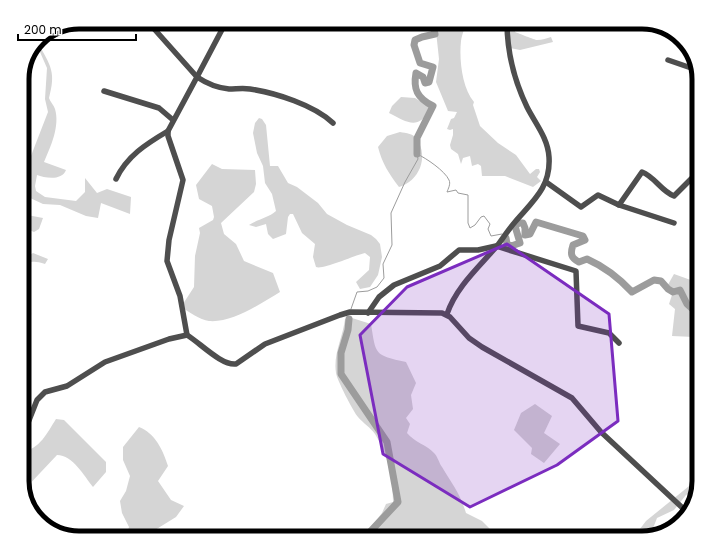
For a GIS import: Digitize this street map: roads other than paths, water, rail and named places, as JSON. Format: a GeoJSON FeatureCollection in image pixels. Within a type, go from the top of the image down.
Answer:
{"type":"FeatureCollection","features":[{"type":"Feature","properties":{"kind":"street"},"geometry":{"type":"LineString","coordinates":[[154,29],[197,77],[227,89],[249,89],[278,95],[322,114],[333,123]]}},
{"type":"Feature","properties":{"kind":"street"},"geometry":{"type":"LineString","coordinates":[[222,29],[168,131],[168,136],[183,180],[169,240],[167,261],[180,296],[187,335],[222,361],[231,365],[236,364],[265,344],[289,333],[350,312],[447,314],[469,338],[482,347],[572,398],[601,432],[683,509]]}},
{"type":"Feature","properties":{"kind":"street"},"geometry":{"type":"LineString","coordinates":[[447,314],[463,284],[514,223],[538,198],[546,182],[549,164],[548,147],[517,86],[508,45],[507,29]]}},
{"type":"Feature","properties":{"kind":"street"},"geometry":{"type":"LineString","coordinates":[[668,60],[691,68]]}},
{"type":"Feature","properties":{"kind":"street"},"geometry":{"type":"LineString","coordinates":[[104,91],[158,108],[173,120]]}},
{"type":"Feature","properties":{"kind":"street"},"geometry":{"type":"LineString","coordinates":[[116,179],[123,164],[129,158],[168,131]]}},
{"type":"Feature","properties":{"kind":"street"},"geometry":{"type":"LineString","coordinates":[[619,205],[642,172],[652,177],[666,192],[674,196],[692,178]]}},
{"type":"Feature","properties":{"kind":"street"},"geometry":{"type":"LineString","coordinates":[[546,182],[581,206],[598,195],[619,205],[674,223]]}},
{"type":"Feature","properties":{"kind":"street"},"geometry":{"type":"LineString","coordinates":[[368,312],[380,297],[394,285],[440,266],[459,250],[478,250],[496,246],[576,271],[578,326],[609,333],[619,343]]}},
{"type":"Feature","properties":{"kind":"street"},"geometry":{"type":"LineString","coordinates":[[29,419],[34,406],[45,392],[67,386],[105,362],[169,339],[187,335]]}},
{"type":"Feature","properties":{"kind":"waterway"},"geometry":{"type":"LineString","coordinates":[[417,154],[417,138],[433,106],[423,100],[417,92],[415,84],[416,73],[423,77],[425,83],[429,82],[433,67],[420,63],[414,45],[415,40],[435,34],[434,29]]}},
{"type":"Feature","properties":{"kind":"waterway"},"geometry":{"type":"LineString","coordinates":[[351,309],[357,292],[368,291],[377,287],[384,278],[383,264],[392,245],[391,213],[405,182],[418,159],[417,154],[435,165],[447,176],[450,183],[447,192],[456,190],[458,193],[468,195],[468,223],[470,228],[484,216],[490,224],[488,229],[491,236],[502,234]]}},
{"type":"Feature","properties":{"kind":"waterway"},"geometry":{"type":"LineString","coordinates":[[506,238],[507,244],[511,246],[520,243],[515,226],[519,223],[523,223],[525,235],[530,234],[536,222],[583,236],[585,240],[573,245],[571,253],[579,262],[587,259],[606,269],[632,292],[654,280],[661,281],[673,292],[680,290],[687,304],[692,309]]}},
{"type":"Feature","properties":{"kind":"waterway"},"geometry":{"type":"LineString","coordinates":[[349,319],[348,330],[341,353],[341,374],[387,442],[398,502],[371,531]]}}]}
